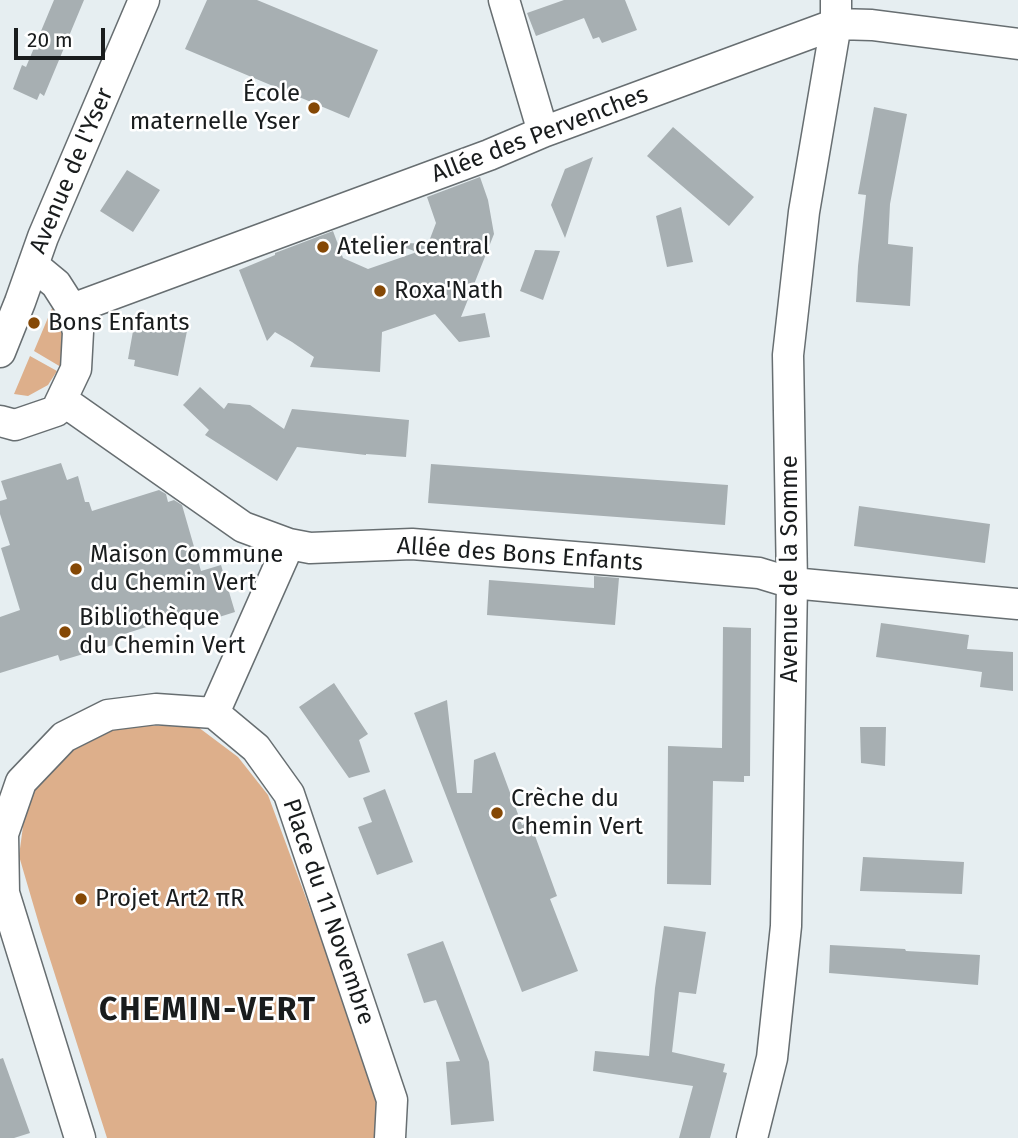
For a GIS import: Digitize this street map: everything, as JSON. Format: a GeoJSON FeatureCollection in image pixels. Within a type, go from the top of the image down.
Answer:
{"type":"FeatureCollection","features":[{"type":"Feature","properties":{"kind":"street","name":"Avenue de l'Yser"},"geometry":{"type":"LineString","coordinates":[[0,352],[33,265],[144,0]]}},
{"type":"Feature","properties":{"kind":"street"},"geometry":{"type":"LineString","coordinates":[[505,0],[543,132]]}},
{"type":"Feature","properties":{"kind":"street","name":"Allée des Pervenches"},"geometry":{"type":"LineString","coordinates":[[72,309],[489,155],[836,12],[872,25],[1018,44]]}},
{"type":"Feature","properties":{"kind":"street","name":"Avenue de la Somme"},"geometry":{"type":"LineString","coordinates":[[752,1138],[772,1058],[786,926],[792,583],[788,355],[804,212],[836,12]]}},
{"type":"Feature","properties":{"kind":"street","name":"Avenue de l'Yser"},"geometry":{"type":"LineString","coordinates":[[33,265],[56,284],[72,309],[78,332],[76,369],[62,400]]}},
{"type":"Feature","properties":{"kind":"street"},"geometry":{"type":"LineString","coordinates":[[0,421],[15,425],[34,419],[56,411],[62,400]]}},
{"type":"Feature","properties":{"kind":"street","name":"Allée des Bons Enfants"},"geometry":{"type":"LineString","coordinates":[[62,400],[243,527],[289,544],[310,548],[412,544],[558,556],[759,573],[792,583],[1018,604]]}},
{"type":"Feature","properties":{"kind":"street"},"geometry":{"type":"LineString","coordinates":[[80,1138],[4,894],[3,834],[11,776],[64,737],[108,715],[156,709],[214,713],[289,544]]}},
{"type":"Feature","properties":{"kind":"street","name":"Place du 11 Novembre"},"geometry":{"type":"LineString","coordinates":[[214,713],[256,748],[289,794],[392,1100],[390,1138]]}},
{"type":"Feature","properties":{"kind":"shaded area"},"geometry":{"type":"Polygon","coordinates":[[[55,301],[68,348],[61,367],[34,351],[55,301]]]}},
{"type":"Feature","properties":{"kind":"shaded area"},"geometry":{"type":"Polygon","coordinates":[[[30,356],[57,371],[48,385],[28,396],[14,394],[30,356]]]}},
{"type":"Feature","properties":{"kind":"shaded area"},"geometry":{"type":"Polygon","coordinates":[[[133,725],[198,727],[238,757],[268,795],[380,1098],[377,1138],[107,1138],[19,856],[28,789],[91,734],[133,725]]]}},
{"type":"Feature","properties":{"kind":"building"},"geometry":{"type":"Polygon","coordinates":[[[54,0],[84,0],[44,96],[40,93],[37,100],[13,89],[22,65],[26,67],[54,0]]]}},
{"type":"Feature","properties":{"kind":"building"},"geometry":{"type":"Polygon","coordinates":[[[207,0],[257,0],[378,50],[349,118],[185,49],[207,0]]]}},
{"type":"Feature","properties":{"kind":"building"},"geometry":{"type":"Polygon","coordinates":[[[564,0],[625,0],[637,30],[602,43],[599,37],[593,39],[584,18],[536,36],[527,13],[564,0]]]}},
{"type":"Feature","properties":{"kind":"building"},"geometry":{"type":"Polygon","coordinates":[[[874,107],[907,114],[890,204],[888,244],[913,247],[910,306],[856,302],[866,195],[858,194],[874,107]]]}},
{"type":"Feature","properties":{"kind":"building"},"geometry":{"type":"Polygon","coordinates":[[[673,127],[754,197],[729,226],[647,156],[673,127]]]}},
{"type":"Feature","properties":{"kind":"building"},"geometry":{"type":"Polygon","coordinates":[[[593,157],[565,238],[551,205],[565,169],[593,157]]]}},
{"type":"Feature","properties":{"kind":"building"},"geometry":{"type":"Polygon","coordinates":[[[127,170],[160,190],[133,232],[100,211],[127,170]]]}},
{"type":"Feature","properties":{"kind":"building"},"geometry":{"type":"Polygon","coordinates":[[[480,177],[488,200],[494,234],[461,317],[485,313],[490,337],[459,342],[435,314],[382,332],[380,372],[310,367],[314,357],[292,342],[275,332],[267,341],[239,270],[333,231],[343,258],[368,269],[417,252],[406,248],[407,243],[428,244],[436,223],[427,197],[480,177]]]}},
{"type":"Feature","properties":{"kind":"building"},"geometry":{"type":"Polygon","coordinates":[[[681,207],[693,262],[667,267],[656,216],[681,207]]]}},
{"type":"Feature","properties":{"kind":"building"},"geometry":{"type":"Polygon","coordinates":[[[535,250],[560,251],[543,300],[520,291],[535,250]]]}},
{"type":"Feature","properties":{"kind":"building"},"geometry":{"type":"Polygon","coordinates":[[[135,320],[187,331],[178,376],[134,366],[135,360],[128,359],[135,320]]]}},
{"type":"Feature","properties":{"kind":"building"},"geometry":{"type":"Polygon","coordinates":[[[200,387],[224,409],[228,403],[250,405],[284,429],[292,409],[409,420],[406,457],[297,447],[277,481],[205,435],[209,430],[183,405],[200,387]]]}},
{"type":"Feature","properties":{"kind":"building","name":"Maison Commune du Chemin Vert"},"geometry":{"type":"Polygon","coordinates":[[[61,463],[67,480],[78,476],[85,502],[89,502],[92,511],[159,490],[166,494],[168,502],[174,500],[182,505],[201,571],[221,565],[235,612],[184,628],[181,616],[118,636],[120,643],[60,661],[58,655],[0,673],[0,617],[20,610],[1,548],[10,545],[0,514],[0,501],[7,499],[1,481],[61,463]]]}},
{"type":"Feature","properties":{"kind":"building"},"geometry":{"type":"Polygon","coordinates":[[[431,464],[728,485],[725,525],[428,503],[431,464]]]}},
{"type":"Feature","properties":{"kind":"building"},"geometry":{"type":"Polygon","coordinates":[[[859,506],[990,524],[985,563],[854,546],[859,506]]]}},
{"type":"Feature","properties":{"kind":"building"},"geometry":{"type":"Polygon","coordinates":[[[594,576],[619,578],[615,625],[487,615],[489,580],[594,588],[594,576]]]}},
{"type":"Feature","properties":{"kind":"building"},"geometry":{"type":"Polygon","coordinates":[[[881,623],[969,635],[967,649],[1013,652],[1013,691],[980,687],[982,672],[876,657],[881,623]]]}},
{"type":"Feature","properties":{"kind":"building"},"geometry":{"type":"Polygon","coordinates":[[[723,627],[751,628],[750,776],[744,776],[744,782],[713,781],[711,885],[667,884],[668,746],[722,748],[723,627]]]}},
{"type":"Feature","properties":{"kind":"building"},"geometry":{"type":"Polygon","coordinates":[[[334,683],[368,734],[359,740],[370,772],[349,778],[299,707],[334,683]]]}},
{"type":"Feature","properties":{"kind":"building"},"geometry":{"type":"Polygon","coordinates":[[[447,700],[457,793],[472,793],[474,760],[495,752],[522,825],[530,822],[557,896],[550,899],[578,971],[522,992],[414,713],[447,700]]]}},
{"type":"Feature","properties":{"kind":"building"},"geometry":{"type":"Polygon","coordinates":[[[860,727],[886,727],[885,766],[861,763],[860,727]]]}},
{"type":"Feature","properties":{"kind":"building"},"geometry":{"type":"Polygon","coordinates":[[[385,789],[413,862],[377,875],[358,827],[372,822],[363,798],[385,789]]]}},
{"type":"Feature","properties":{"kind":"building"},"geometry":{"type":"Polygon","coordinates":[[[863,857],[964,862],[962,894],[860,891],[863,857]]]}},
{"type":"Feature","properties":{"kind":"building"},"geometry":{"type":"Polygon","coordinates":[[[664,926],[706,932],[696,994],[679,992],[672,1052],[725,1064],[723,1072],[727,1073],[710,1138],[679,1138],[693,1086],[593,1071],[595,1051],[649,1056],[664,926]]]}},
{"type":"Feature","properties":{"kind":"building"},"geometry":{"type":"Polygon","coordinates":[[[443,941],[489,1062],[494,1121],[451,1125],[446,1062],[460,1061],[436,1000],[424,1003],[407,954],[443,941]]]}},
{"type":"Feature","properties":{"kind":"building"},"geometry":{"type":"Polygon","coordinates":[[[830,945],[980,955],[978,985],[829,973],[830,945]]]}},
{"type":"Feature","properties":{"kind":"building"},"geometry":{"type":"Polygon","coordinates":[[[3,1058],[30,1133],[14,1138],[0,1138],[0,1059],[3,1058]]]}},
{"type":"Feature","properties":{"kind":"place","name":"École maternelle Yser"},"geometry":{"type":"Point","coordinates":[314,108]}},
{"type":"Feature","properties":{"kind":"place","name":"Atelier central"},"geometry":{"type":"Point","coordinates":[323,247]}},
{"type":"Feature","properties":{"kind":"place","name":"Roxa'Nath"},"geometry":{"type":"Point","coordinates":[380,291]}},
{"type":"Feature","properties":{"kind":"place","name":"Bons Enfants"},"geometry":{"type":"Point","coordinates":[34,323]}},
{"type":"Feature","properties":{"kind":"place","name":"Maison Commune du Chemin Vert"},"geometry":{"type":"Point","coordinates":[76,569]}},
{"type":"Feature","properties":{"kind":"place","name":"Bibliothèque du Chemin Vert"},"geometry":{"type":"Point","coordinates":[65,632]}},
{"type":"Feature","properties":{"kind":"place","name":"Crèche du Chemin Vert"},"geometry":{"type":"Point","coordinates":[497,813]}},
{"type":"Feature","properties":{"kind":"place","name":"Projet Art2 πR"},"geometry":{"type":"Point","coordinates":[81,899]}},
{"type":"Feature","properties":{"kind":"district","name":"CHEMIN-VERT"},"geometry":{"type":"Point","coordinates":[208,1011]}}]}
